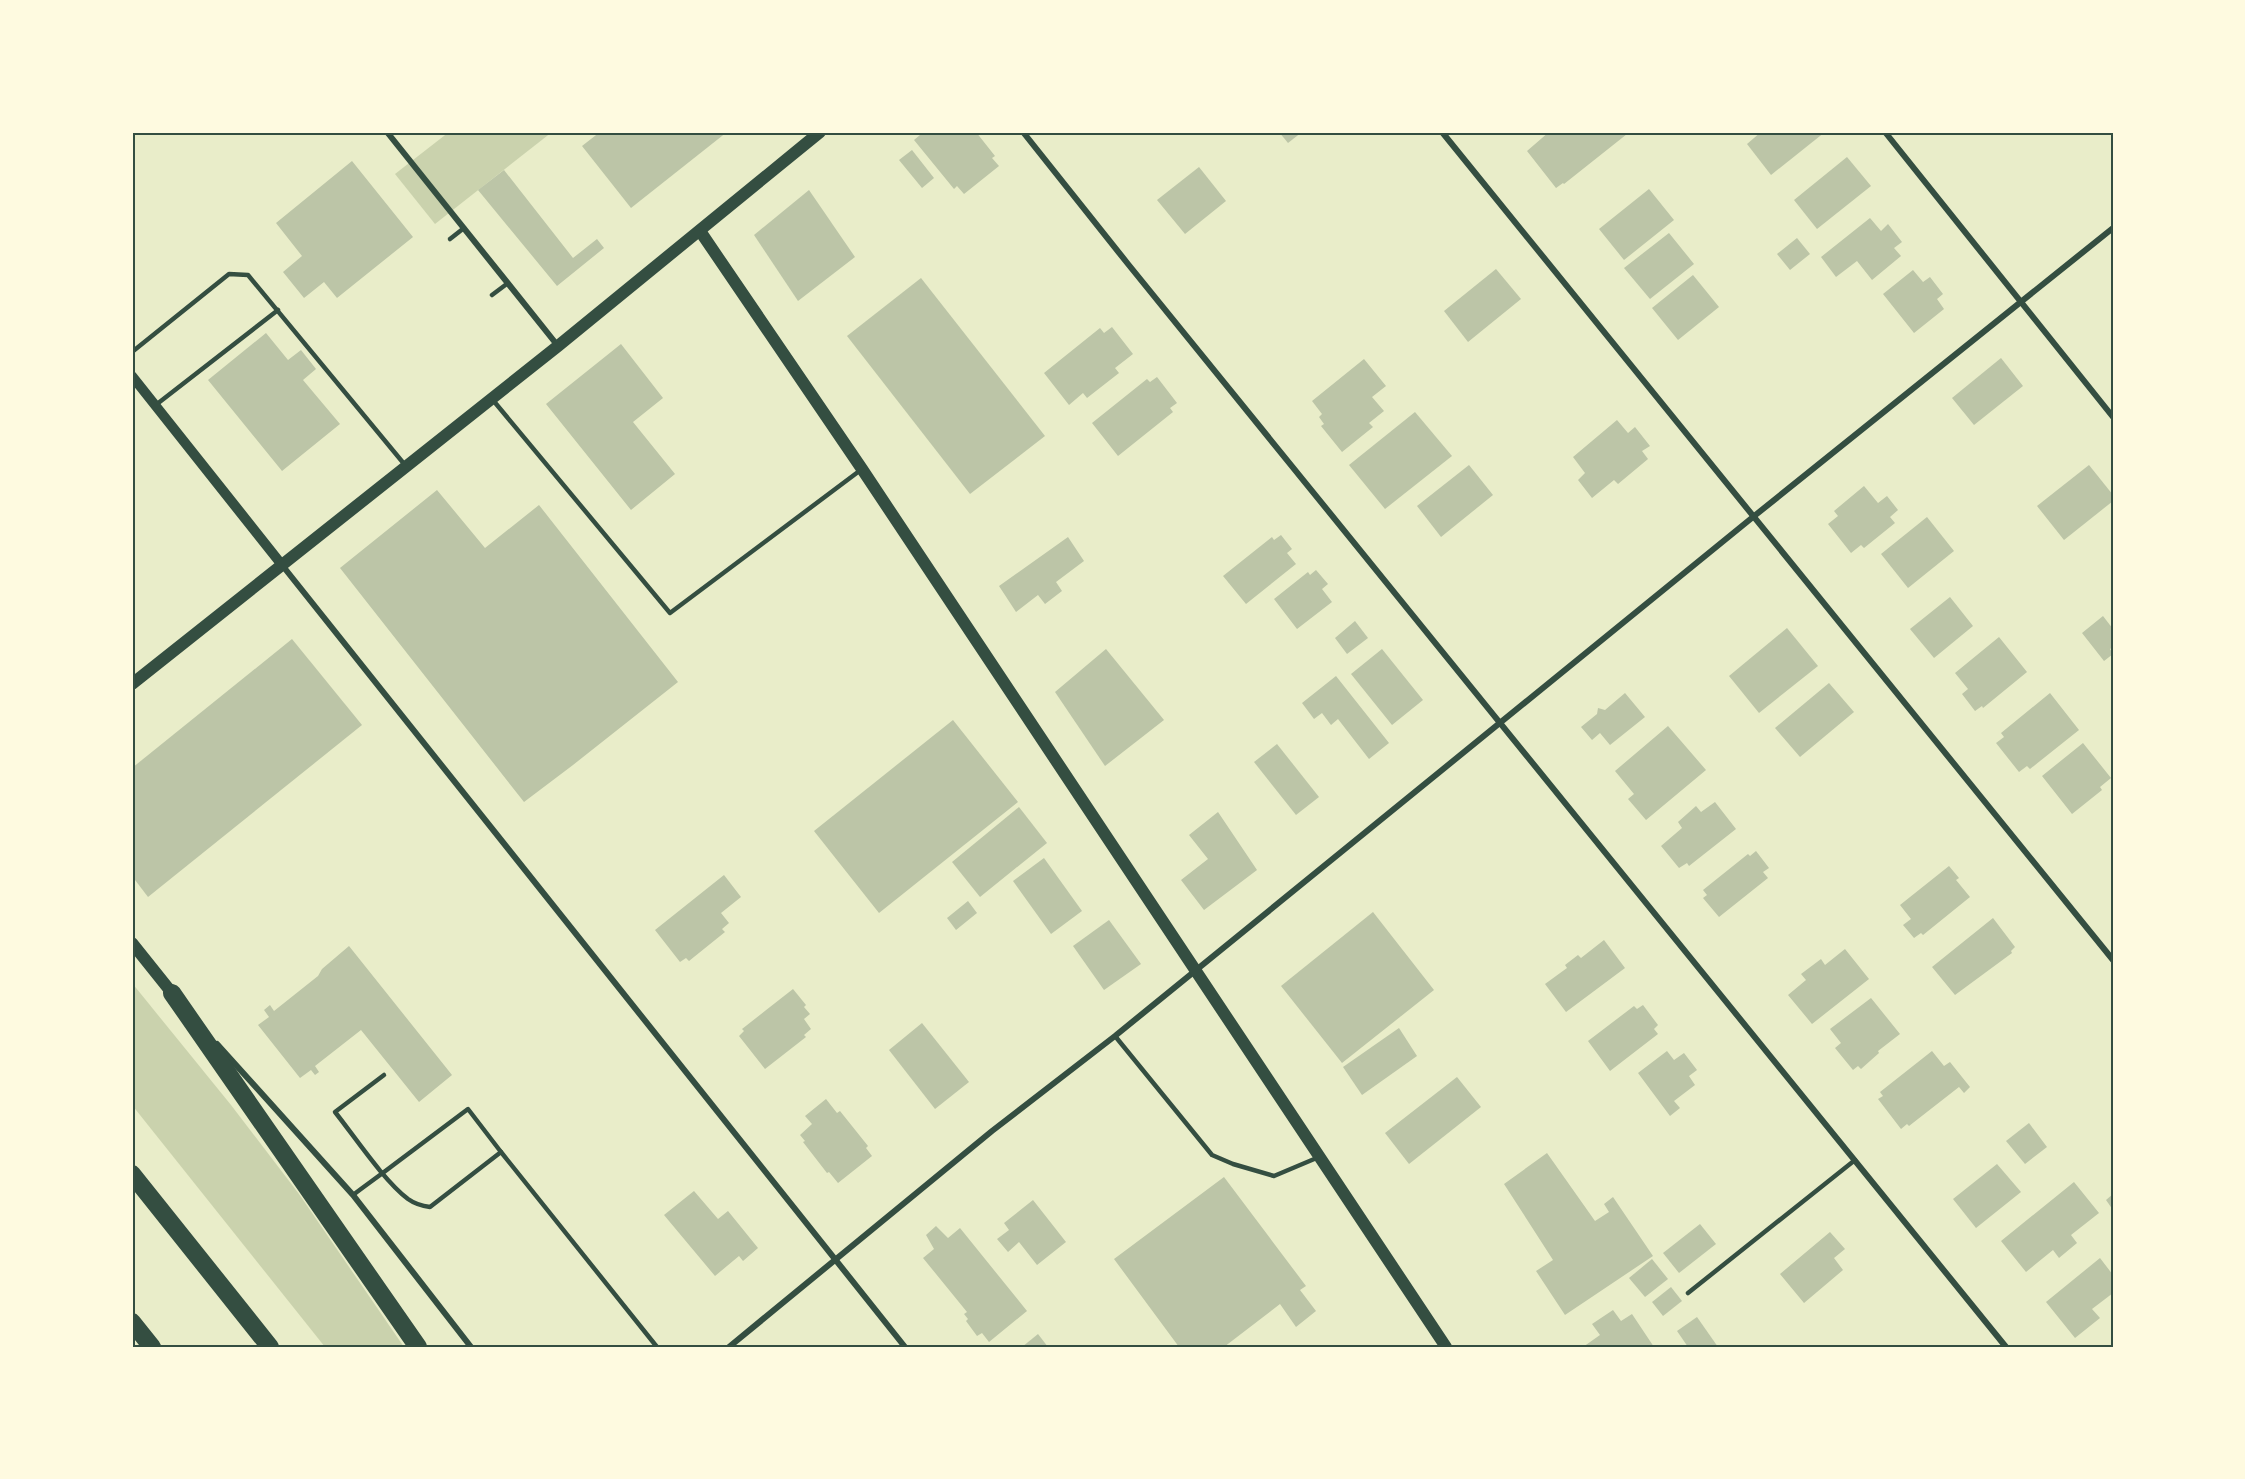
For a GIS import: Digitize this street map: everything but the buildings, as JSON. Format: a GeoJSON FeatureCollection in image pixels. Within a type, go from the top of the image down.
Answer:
{"type":"FeatureCollection","features":[{"type":"Feature","properties":{"kind":"highway"},"geometry":{"type":"LineString","coordinates":[[172,993],[418,1347]]}},
{"type":"Feature","properties":{"kind":"highway"},"geometry":{"type":"LineString","coordinates":[[132,1174],[270,1347]]}},
{"type":"Feature","properties":{"kind":"highway"},"geometry":{"type":"LineString","coordinates":[[132,1322],[152,1347]]}},
{"type":"Feature","properties":{"kind":"main road"},"geometry":{"type":"LineString","coordinates":[[132,684],[492,399],[820,132]]}},
{"type":"Feature","properties":{"kind":"main road"},"geometry":{"type":"LineString","coordinates":[[700,231],[862,469],[1446,1347]]}},
{"type":"Feature","properties":{"kind":"main road"},"geometry":{"type":"LineString","coordinates":[[132,943],[172,993]]}},
{"type":"Feature","properties":{"kind":"street"},"geometry":{"type":"LineString","coordinates":[[387,132],[558,346]]}},
{"type":"Feature","properties":{"kind":"street"},"geometry":{"type":"LineString","coordinates":[[1023,132],[1135,274],[2006,1347]]}},
{"type":"Feature","properties":{"kind":"street"},"geometry":{"type":"LineString","coordinates":[[1442,132],[2113,960]]}},
{"type":"Feature","properties":{"kind":"street"},"geometry":{"type":"LineString","coordinates":[[1885,132],[2113,417]]}},
{"type":"Feature","properties":{"kind":"street"},"geometry":{"type":"LineString","coordinates":[[729,1347],[992,1131],[1115,1036],[1753,517],[2113,228]]}},
{"type":"Feature","properties":{"kind":"street"},"geometry":{"type":"LineString","coordinates":[[132,376],[905,1347]]}},
{"type":"Feature","properties":{"kind":"street"},"geometry":{"type":"LineString","coordinates":[[172,993],[353,1195],[471,1347]]}},
{"type":"Feature","properties":{"kind":"lane"},"geometry":{"type":"LineString","coordinates":[[450,239],[464,228]]}},
{"type":"Feature","properties":{"kind":"lane"},"geometry":{"type":"LineString","coordinates":[[132,352],[230,274],[248,275],[406,466]]}},
{"type":"Feature","properties":{"kind":"lane"},"geometry":{"type":"LineString","coordinates":[[492,295],[508,283]]}},
{"type":"Feature","properties":{"kind":"lane"},"geometry":{"type":"LineString","coordinates":[[155,406],[278,310]]}},
{"type":"Feature","properties":{"kind":"lane"},"geometry":{"type":"LineString","coordinates":[[492,399],[670,613],[862,469]]}},
{"type":"Feature","properties":{"kind":"lane"},"geometry":{"type":"LineString","coordinates":[[1115,1036],[1212,1155],[1274,1176],[1320,1157]]}},
{"type":"Feature","properties":{"kind":"lane"},"geometry":{"type":"LineString","coordinates":[[384,1075],[335,1112],[383,1173],[408,1199],[430,1207],[501,1152]]}},
{"type":"Feature","properties":{"kind":"lane"},"geometry":{"type":"LineString","coordinates":[[353,1195],[468,1109],[657,1347]]}},
{"type":"Feature","properties":{"kind":"lane"},"geometry":{"type":"LineString","coordinates":[[1688,1293],[1855,1160]]}},
{"type":"Feature","properties":{"kind":"green space"},"geometry":{"type":"Polygon","coordinates":[[[449,132],[552,132],[435,224],[395,174],[449,132]]]}},
{"type":"Feature","properties":{"kind":"green space"},"geometry":{"type":"Polygon","coordinates":[[[132,983],[231,1105],[299,1194],[404,1347],[325,1347],[132,1105],[132,983]]]}}]}
